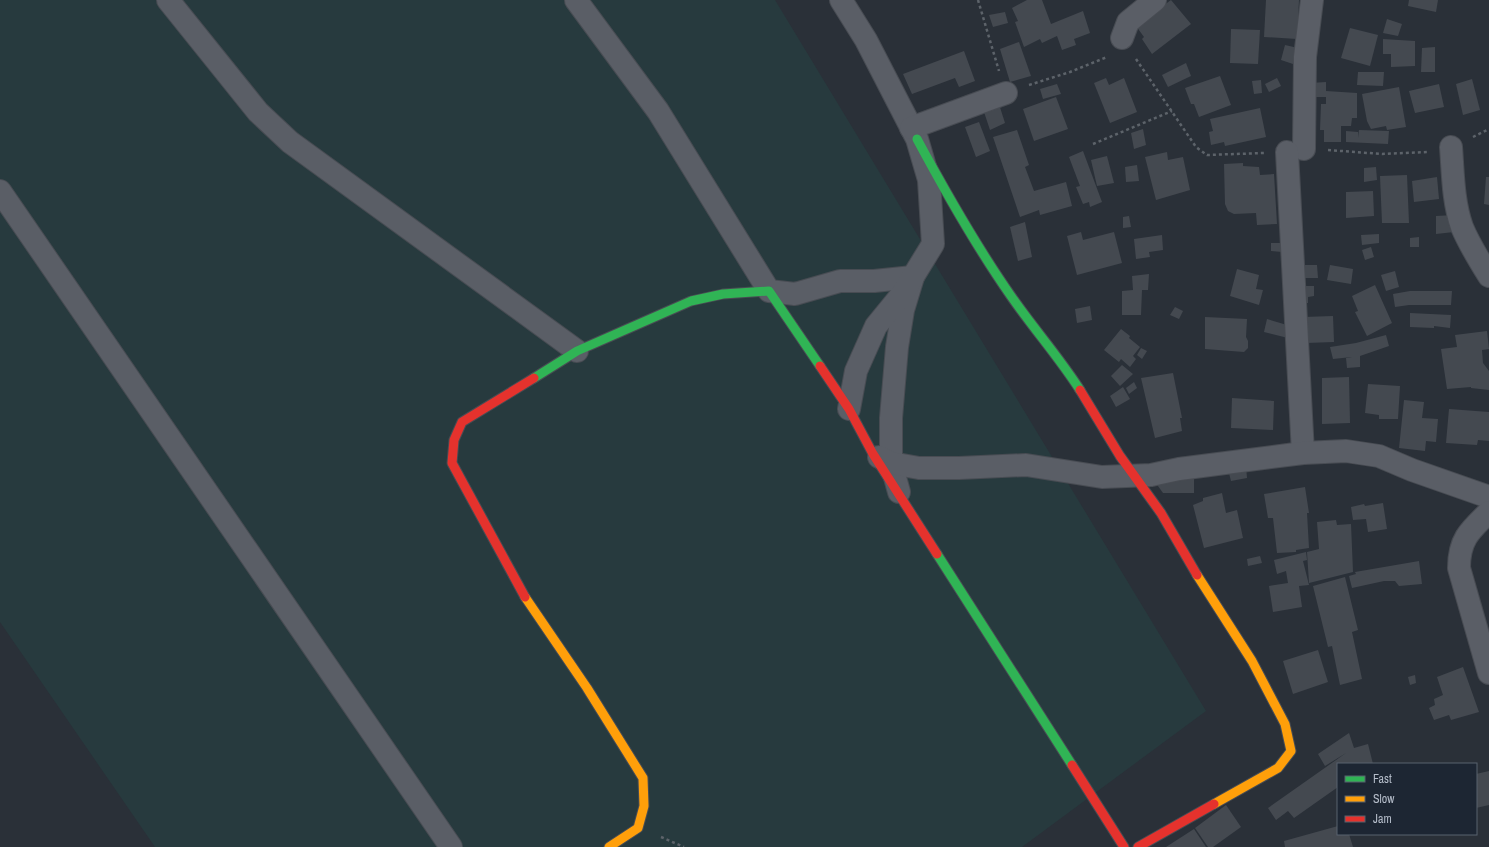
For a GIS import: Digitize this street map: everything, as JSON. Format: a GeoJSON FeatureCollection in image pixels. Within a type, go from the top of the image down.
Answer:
{"type":"FeatureCollection","features":[{"type":"Feature","properties":{"kind":"street"},"geometry":{"type":"LineString","coordinates":[[168,0],[258,112],[290,142],[577,350]]}},
{"type":"Feature","properties":{"kind":"street"},"geometry":{"type":"LineString","coordinates":[[576,0],[658,111],[768,291],[850,408],[882,458],[900,497],[1124,847]]}},
{"type":"Feature","properties":{"kind":"street"},"geometry":{"type":"LineString","coordinates":[[841,0],[866,40],[914,134],[960,218],[1011,296],[1070,374],[1133,476],[1161,513],[1210,596],[1252,661],[1285,724],[1291,752],[1278,768],[1138,847]]}},
{"type":"Feature","properties":{"kind":"street"},"geometry":{"type":"LineString","coordinates":[[1122,38],[1128,22],[1155,0]]}},
{"type":"Feature","properties":{"kind":"street"},"geometry":{"type":"LineString","coordinates":[[1303,453],[1296,150],[1312,0]]}},
{"type":"Feature","properties":{"kind":"street"},"geometry":{"type":"LineString","coordinates":[[914,134],[1006,93]]}},
{"type":"Feature","properties":{"kind":"street"},"geometry":{"type":"LineString","coordinates":[[850,408],[856,371],[876,326],[903,293],[933,244],[929,180],[914,134]]}},
{"type":"Feature","properties":{"kind":"street"},"geometry":{"type":"LineString","coordinates":[[1451,147],[1455,196],[1462,226],[1475,254],[1489,276]]}},
{"type":"Feature","properties":{"kind":"street"},"geometry":{"type":"LineString","coordinates":[[0,191],[451,847]]}},
{"type":"Feature","properties":{"kind":"street"},"geometry":{"type":"LineString","coordinates":[[609,847],[638,828],[644,806],[643,778],[587,688],[524,596],[452,464],[454,440],[462,422],[577,350],[691,301],[723,294],[768,291],[794,294],[840,281],[874,281],[913,277]]}},
{"type":"Feature","properties":{"kind":"street"},"geometry":{"type":"LineString","coordinates":[[882,458],[891,418],[897,347],[903,310],[913,277]]}},
{"type":"Feature","properties":{"kind":"street"},"geometry":{"type":"LineString","coordinates":[[882,458],[926,468],[1026,465],[1102,477],[1151,475],[1303,453],[1346,451],[1379,456],[1412,470],[1489,497]]}},
{"type":"Feature","properties":{"kind":"street"},"geometry":{"type":"LineString","coordinates":[[1489,512],[1467,535],[1459,552],[1459,568],[1489,673]]}},
{"type":"Feature","properties":{"kind":"path"},"geometry":{"type":"LineString","coordinates":[[978,0],[1006,93],[1070,72],[1110,56],[1122,38],[1196,147],[1208,155],[1219,156],[1296,150],[1382,154],[1424,153],[1451,147],[1489,129]]}},
{"type":"Feature","properties":{"kind":"path"},"geometry":{"type":"LineString","coordinates":[[1093,144],[1172,111]]}},
{"type":"Feature","properties":{"kind":"green space"},"geometry":{"type":"Polygon","coordinates":[[[0,0],[775,0],[1206,711],[1022,847],[155,847],[0,622],[0,0]]]}},
{"type":"Feature","properties":{"kind":"building"},"geometry":{"type":"Polygon","coordinates":[[[1027,0],[1042,0],[1051,24],[1083,11],[1090,33],[1074,39],[1076,45],[1062,50],[1057,36],[1042,43],[1040,39],[1024,47],[1015,22],[1018,21],[1012,8],[1027,0]]]}},
{"type":"Feature","properties":{"kind":"building"},"geometry":{"type":"Polygon","coordinates":[[[1171,0],[1191,24],[1152,54],[1142,39],[1144,37],[1136,26],[1171,0]]]}},
{"type":"Feature","properties":{"kind":"building"},"geometry":{"type":"Polygon","coordinates":[[[1266,0],[1299,0],[1297,39],[1264,37],[1266,0]]]}},
{"type":"Feature","properties":{"kind":"building"},"geometry":{"type":"Polygon","coordinates":[[[1409,0],[1438,0],[1436,12],[1408,6],[1409,0]]]}},
{"type":"Feature","properties":{"kind":"building"},"geometry":{"type":"Polygon","coordinates":[[[1005,12],[1008,23],[993,27],[989,15],[1005,12]]]}},
{"type":"Feature","properties":{"kind":"building"},"geometry":{"type":"Polygon","coordinates":[[[1387,19],[1402,24],[1398,36],[1383,33],[1387,19]]]}},
{"type":"Feature","properties":{"kind":"building"},"geometry":{"type":"Polygon","coordinates":[[[1350,28],[1378,35],[1370,66],[1341,58],[1350,28]]]}},
{"type":"Feature","properties":{"kind":"building"},"geometry":{"type":"Polygon","coordinates":[[[1231,29],[1260,30],[1258,64],[1230,63],[1231,29]]]}},
{"type":"Feature","properties":{"kind":"building"},"geometry":{"type":"Polygon","coordinates":[[[1383,39],[1415,41],[1415,66],[1391,67],[1391,54],[1383,54],[1383,39]]]}},
{"type":"Feature","properties":{"kind":"building"},"geometry":{"type":"Polygon","coordinates":[[[1019,42],[1031,76],[1010,82],[1000,49],[1019,42]]]}},
{"type":"Feature","properties":{"kind":"building"},"geometry":{"type":"Polygon","coordinates":[[[1285,45],[1298,48],[1293,64],[1281,60],[1285,45]]]}},
{"type":"Feature","properties":{"kind":"building"},"geometry":{"type":"Polygon","coordinates":[[[1435,47],[1435,72],[1421,72],[1422,48],[1435,47]]]}},
{"type":"Feature","properties":{"kind":"building"},"geometry":{"type":"Polygon","coordinates":[[[964,51],[975,81],[959,87],[955,78],[912,94],[903,74],[964,51]]]}},
{"type":"Feature","properties":{"kind":"building"},"geometry":{"type":"Polygon","coordinates":[[[1186,63],[1191,76],[1168,87],[1162,75],[1186,63]]]}},
{"type":"Feature","properties":{"kind":"building"},"geometry":{"type":"Polygon","coordinates":[[[1358,72],[1384,72],[1383,86],[1357,85],[1358,72]]]}},
{"type":"Feature","properties":{"kind":"building"},"geometry":{"type":"Polygon","coordinates":[[[1220,76],[1231,105],[1199,117],[1194,104],[1191,104],[1185,88],[1220,76]]]}},
{"type":"Feature","properties":{"kind":"building"},"geometry":{"type":"Polygon","coordinates":[[[1106,78],[1109,85],[1124,78],[1137,112],[1110,123],[1094,83],[1106,78]]]}},
{"type":"Feature","properties":{"kind":"building"},"geometry":{"type":"Polygon","coordinates":[[[1277,78],[1281,86],[1269,92],[1265,84],[1277,78]]]}},
{"type":"Feature","properties":{"kind":"building"},"geometry":{"type":"Polygon","coordinates":[[[1472,79],[1480,110],[1463,115],[1456,84],[1472,79]]]}},
{"type":"Feature","properties":{"kind":"building"},"geometry":{"type":"Polygon","coordinates":[[[1261,80],[1262,93],[1254,94],[1252,81],[1261,80]]]}},
{"type":"Feature","properties":{"kind":"building"},"geometry":{"type":"Polygon","coordinates":[[[1326,82],[1326,91],[1357,93],[1357,118],[1352,118],[1351,126],[1341,126],[1341,142],[1324,142],[1324,130],[1320,130],[1321,104],[1326,104],[1326,97],[1310,97],[1310,83],[1326,82]]]}},
{"type":"Feature","properties":{"kind":"building"},"geometry":{"type":"Polygon","coordinates":[[[1057,84],[1061,94],[1043,99],[1040,89],[1057,84]]]}},
{"type":"Feature","properties":{"kind":"building"},"geometry":{"type":"Polygon","coordinates":[[[1439,84],[1444,107],[1415,113],[1409,91],[1439,84]]]}},
{"type":"Feature","properties":{"kind":"building"},"geometry":{"type":"Polygon","coordinates":[[[1399,87],[1406,127],[1387,130],[1386,126],[1371,129],[1367,121],[1362,94],[1399,87]]]}},
{"type":"Feature","properties":{"kind":"building"},"geometry":{"type":"Polygon","coordinates":[[[1056,97],[1068,129],[1034,141],[1023,109],[1056,97]]]}},
{"type":"Feature","properties":{"kind":"building"},"geometry":{"type":"Polygon","coordinates":[[[998,101],[1005,123],[990,130],[982,106],[998,101]]]}},
{"type":"Feature","properties":{"kind":"building"},"geometry":{"type":"Polygon","coordinates":[[[1260,108],[1266,137],[1225,146],[1224,142],[1211,145],[1209,132],[1213,131],[1210,119],[1260,108]]]}},
{"type":"Feature","properties":{"kind":"building"},"geometry":{"type":"Polygon","coordinates":[[[979,122],[990,151],[976,157],[965,127],[979,122]]]}},
{"type":"Feature","properties":{"kind":"building"},"geometry":{"type":"Polygon","coordinates":[[[1143,129],[1146,145],[1134,149],[1131,133],[1143,129]]]}},
{"type":"Feature","properties":{"kind":"building"},"geometry":{"type":"Polygon","coordinates":[[[1017,130],[1029,165],[1025,167],[1034,191],[1066,182],[1072,206],[1040,215],[1039,210],[1020,217],[993,137],[1017,130]]]}},
{"type":"Feature","properties":{"kind":"building"},"geometry":{"type":"Polygon","coordinates":[[[1359,130],[1389,131],[1388,144],[1346,142],[1346,131],[1358,132],[1358,138],[1359,130]]]}},
{"type":"Feature","properties":{"kind":"building"},"geometry":{"type":"Polygon","coordinates":[[[1083,151],[1102,202],[1090,207],[1089,202],[1083,204],[1076,187],[1080,186],[1069,157],[1083,151]]]}},
{"type":"Feature","properties":{"kind":"building"},"geometry":{"type":"Polygon","coordinates":[[[1167,152],[1168,160],[1183,157],[1190,190],[1156,200],[1145,157],[1167,152]]]}},
{"type":"Feature","properties":{"kind":"building"},"geometry":{"type":"Polygon","coordinates":[[[1107,156],[1114,183],[1097,186],[1091,160],[1107,156]]]}},
{"type":"Feature","properties":{"kind":"building"},"geometry":{"type":"Polygon","coordinates":[[[1243,163],[1243,166],[1259,167],[1260,175],[1274,174],[1277,224],[1257,225],[1256,213],[1234,214],[1228,211],[1225,204],[1224,164],[1243,163]]]}},
{"type":"Feature","properties":{"kind":"building"},"geometry":{"type":"Polygon","coordinates":[[[1137,165],[1139,181],[1126,182],[1125,167],[1137,165]]]}},
{"type":"Feature","properties":{"kind":"building"},"geometry":{"type":"Polygon","coordinates":[[[1376,167],[1377,180],[1364,182],[1364,168],[1376,167]]]}},
{"type":"Feature","properties":{"kind":"building"},"geometry":{"type":"Polygon","coordinates":[[[1407,175],[1409,223],[1382,223],[1380,176],[1407,175]]]}},
{"type":"Feature","properties":{"kind":"building"},"geometry":{"type":"Polygon","coordinates":[[[1437,177],[1439,199],[1414,202],[1412,181],[1437,177]]]}},
{"type":"Feature","properties":{"kind":"building"},"geometry":{"type":"Polygon","coordinates":[[[1486,177],[1489,177],[1489,205],[1484,204],[1486,177]]]}},
{"type":"Feature","properties":{"kind":"building"},"geometry":{"type":"Polygon","coordinates":[[[1373,191],[1374,216],[1346,218],[1346,192],[1373,191]]]}},
{"type":"Feature","properties":{"kind":"building"},"geometry":{"type":"Polygon","coordinates":[[[1454,215],[1454,232],[1436,234],[1436,216],[1454,215]]]}},
{"type":"Feature","properties":{"kind":"building"},"geometry":{"type":"Polygon","coordinates":[[[1129,216],[1131,227],[1123,228],[1123,217],[1129,216]]]}},
{"type":"Feature","properties":{"kind":"building"},"geometry":{"type":"Polygon","coordinates":[[[1025,222],[1032,257],[1018,261],[1010,227],[1025,222]]]}},
{"type":"Feature","properties":{"kind":"building"},"geometry":{"type":"Polygon","coordinates":[[[1081,232],[1083,240],[1114,232],[1122,263],[1077,275],[1067,236],[1081,232]]]}},
{"type":"Feature","properties":{"kind":"building"},"geometry":{"type":"Polygon","coordinates":[[[1379,234],[1379,243],[1362,245],[1361,235],[1379,234]]]}},
{"type":"Feature","properties":{"kind":"building"},"geometry":{"type":"Polygon","coordinates":[[[1162,235],[1163,250],[1149,252],[1150,257],[1136,259],[1134,239],[1162,235]]]}},
{"type":"Feature","properties":{"kind":"building"},"geometry":{"type":"Polygon","coordinates":[[[1419,237],[1419,247],[1410,247],[1410,238],[1419,237]]]}},
{"type":"Feature","properties":{"kind":"building"},"geometry":{"type":"Polygon","coordinates":[[[1271,243],[1282,243],[1282,252],[1271,251],[1271,243]]]}},
{"type":"Feature","properties":{"kind":"building"},"geometry":{"type":"Polygon","coordinates":[[[1371,247],[1374,257],[1365,260],[1362,250],[1371,247]]]}},
{"type":"Feature","properties":{"kind":"building"},"geometry":{"type":"Polygon","coordinates":[[[1303,265],[1317,265],[1318,278],[1303,278],[1303,265]]]}},
{"type":"Feature","properties":{"kind":"building"},"geometry":{"type":"Polygon","coordinates":[[[1330,265],[1353,269],[1351,284],[1327,280],[1330,265]]]}},
{"type":"Feature","properties":{"kind":"building"},"geometry":{"type":"Polygon","coordinates":[[[1237,269],[1259,275],[1256,289],[1263,290],[1259,305],[1230,296],[1237,269]]]}},
{"type":"Feature","properties":{"kind":"building"},"geometry":{"type":"Polygon","coordinates":[[[1395,271],[1399,287],[1386,291],[1381,275],[1395,271]]]}},
{"type":"Feature","properties":{"kind":"building"},"geometry":{"type":"Polygon","coordinates":[[[1149,274],[1148,290],[1142,290],[1141,315],[1122,315],[1122,291],[1133,290],[1132,276],[1149,274]]]}},
{"type":"Feature","properties":{"kind":"building"},"geometry":{"type":"Polygon","coordinates":[[[1375,285],[1392,323],[1367,336],[1355,312],[1358,311],[1352,296],[1375,285]]]}},
{"type":"Feature","properties":{"kind":"building"},"geometry":{"type":"Polygon","coordinates":[[[1301,286],[1314,286],[1314,296],[1308,297],[1308,303],[1301,303],[1301,286]]]}},
{"type":"Feature","properties":{"kind":"building"},"geometry":{"type":"Polygon","coordinates":[[[1410,291],[1452,291],[1451,305],[1409,305],[1395,307],[1393,294],[1410,291]]]}},
{"type":"Feature","properties":{"kind":"building"},"geometry":{"type":"Polygon","coordinates":[[[1090,306],[1092,320],[1077,323],[1075,309],[1090,306]]]}},
{"type":"Feature","properties":{"kind":"building"},"geometry":{"type":"Polygon","coordinates":[[[1175,307],[1183,311],[1179,319],[1170,315],[1175,307]]]}},
{"type":"Feature","properties":{"kind":"building"},"geometry":{"type":"Polygon","coordinates":[[[1410,313],[1451,315],[1450,328],[1434,326],[1434,328],[1410,327],[1410,313]]]}},
{"type":"Feature","properties":{"kind":"building"},"geometry":{"type":"Polygon","coordinates":[[[1333,316],[1334,342],[1306,343],[1303,317],[1333,316]]]}},
{"type":"Feature","properties":{"kind":"building"},"geometry":{"type":"Polygon","coordinates":[[[1205,317],[1247,319],[1246,337],[1248,341],[1248,348],[1244,352],[1205,349],[1205,317]]]}},
{"type":"Feature","properties":{"kind":"building"},"geometry":{"type":"Polygon","coordinates":[[[1267,319],[1287,325],[1288,338],[1264,332],[1267,319]]]}},
{"type":"Feature","properties":{"kind":"building"},"geometry":{"type":"Polygon","coordinates":[[[1121,329],[1140,347],[1133,356],[1136,359],[1130,367],[1121,359],[1119,362],[1104,350],[1121,329]]]}},
{"type":"Feature","properties":{"kind":"building"},"geometry":{"type":"Polygon","coordinates":[[[1487,331],[1489,349],[1482,350],[1483,363],[1489,371],[1489,390],[1471,387],[1447,389],[1441,349],[1457,347],[1455,335],[1487,331]]]}},
{"type":"Feature","properties":{"kind":"building"},"geometry":{"type":"Polygon","coordinates":[[[1386,335],[1389,346],[1360,356],[1360,367],[1347,368],[1346,358],[1352,357],[1333,359],[1330,347],[1356,343],[1386,335]]]}},
{"type":"Feature","properties":{"kind":"building"},"geometry":{"type":"Polygon","coordinates":[[[1141,348],[1147,351],[1142,359],[1137,355],[1141,348]]]}},
{"type":"Feature","properties":{"kind":"building"},"geometry":{"type":"Polygon","coordinates":[[[1122,365],[1133,374],[1120,386],[1111,376],[1122,365]]]}},
{"type":"Feature","properties":{"kind":"building"},"geometry":{"type":"Polygon","coordinates":[[[1173,373],[1182,418],[1180,418],[1182,431],[1155,438],[1141,378],[1173,373]]]}},
{"type":"Feature","properties":{"kind":"building"},"geometry":{"type":"Polygon","coordinates":[[[1349,377],[1350,423],[1322,424],[1322,378],[1349,377]]]}},
{"type":"Feature","properties":{"kind":"building"},"geometry":{"type":"Polygon","coordinates":[[[1134,382],[1137,388],[1129,394],[1126,388],[1134,382]]]}},
{"type":"Feature","properties":{"kind":"building"},"geometry":{"type":"Polygon","coordinates":[[[1368,384],[1400,386],[1398,419],[1379,419],[1379,415],[1365,413],[1368,384]]]}},
{"type":"Feature","properties":{"kind":"building"},"geometry":{"type":"Polygon","coordinates":[[[1123,387],[1130,399],[1116,407],[1110,396],[1123,387]]]}},
{"type":"Feature","properties":{"kind":"building"},"geometry":{"type":"Polygon","coordinates":[[[1232,398],[1274,401],[1273,430],[1231,428],[1232,398]]]}},
{"type":"Feature","properties":{"kind":"building"},"geometry":{"type":"Polygon","coordinates":[[[1404,400],[1424,402],[1422,418],[1438,419],[1436,442],[1426,441],[1425,451],[1399,448],[1404,400]]]}},
{"type":"Feature","properties":{"kind":"building"},"geometry":{"type":"Polygon","coordinates":[[[1449,409],[1489,412],[1489,441],[1478,440],[1477,445],[1446,443],[1449,409]]]}},
{"type":"Feature","properties":{"kind":"building"},"geometry":{"type":"Polygon","coordinates":[[[1246,467],[1247,478],[1231,481],[1228,469],[1246,467]]]}},
{"type":"Feature","properties":{"kind":"building"},"geometry":{"type":"Polygon","coordinates":[[[1194,473],[1194,493],[1163,493],[1158,486],[1158,477],[1194,473]]]}},
{"type":"Feature","properties":{"kind":"building"},"geometry":{"type":"Polygon","coordinates":[[[1305,487],[1309,513],[1307,513],[1309,548],[1296,550],[1296,552],[1277,553],[1273,518],[1268,518],[1264,494],[1305,487]]]}},
{"type":"Feature","properties":{"kind":"building"},"geometry":{"type":"Polygon","coordinates":[[[1222,493],[1226,513],[1237,510],[1243,538],[1204,548],[1193,505],[1203,501],[1203,498],[1222,493]]]}},
{"type":"Feature","properties":{"kind":"building"},"geometry":{"type":"Polygon","coordinates":[[[1383,503],[1387,529],[1368,532],[1366,519],[1353,520],[1351,507],[1364,504],[1365,506],[1383,503]]]}},
{"type":"Feature","properties":{"kind":"building"},"geometry":{"type":"Polygon","coordinates":[[[1336,520],[1337,525],[1351,524],[1353,572],[1309,583],[1307,552],[1319,549],[1317,522],[1336,520]]]}},
{"type":"Feature","properties":{"kind":"building"},"geometry":{"type":"Polygon","coordinates":[[[1306,552],[1307,560],[1303,561],[1309,585],[1299,586],[1302,607],[1273,612],[1269,586],[1288,583],[1286,571],[1277,574],[1274,560],[1306,552]]]}},
{"type":"Feature","properties":{"kind":"building"},"geometry":{"type":"Polygon","coordinates":[[[1260,556],[1262,563],[1248,566],[1247,559],[1260,556]]]}},
{"type":"Feature","properties":{"kind":"building"},"geometry":{"type":"Polygon","coordinates":[[[1419,561],[1422,584],[1399,586],[1395,581],[1384,581],[1352,588],[1349,576],[1356,574],[1355,572],[1419,561]]]}},
{"type":"Feature","properties":{"kind":"building"},"geometry":{"type":"Polygon","coordinates":[[[1345,577],[1358,630],[1352,632],[1362,679],[1340,685],[1332,646],[1328,647],[1313,586],[1345,577]]]}},
{"type":"Feature","properties":{"kind":"building"},"geometry":{"type":"Polygon","coordinates":[[[1318,650],[1328,682],[1293,694],[1283,661],[1318,650]]]}},
{"type":"Feature","properties":{"kind":"building"},"geometry":{"type":"Polygon","coordinates":[[[1463,667],[1479,712],[1451,720],[1449,715],[1434,720],[1429,708],[1435,705],[1434,699],[1443,695],[1437,677],[1463,667]]]}},
{"type":"Feature","properties":{"kind":"building"},"geometry":{"type":"Polygon","coordinates":[[[1415,675],[1416,683],[1410,685],[1408,677],[1415,675]]]}},
{"type":"Feature","properties":{"kind":"building"},"geometry":{"type":"Polygon","coordinates":[[[1349,733],[1354,748],[1368,744],[1373,763],[1337,763],[1337,788],[1294,818],[1288,811],[1276,820],[1268,808],[1346,753],[1325,766],[1318,754],[1349,733]]]}},
{"type":"Feature","properties":{"kind":"building"},"geometry":{"type":"Polygon","coordinates":[[[1489,771],[1489,805],[1477,808],[1477,774],[1489,771]]]}},
{"type":"Feature","properties":{"kind":"building"},"geometry":{"type":"Polygon","coordinates":[[[1226,805],[1241,827],[1213,847],[1208,847],[1195,828],[1226,805]]]}},
{"type":"Feature","properties":{"kind":"building"},"geometry":{"type":"Polygon","coordinates":[[[1337,826],[1337,835],[1349,835],[1353,847],[1285,847],[1284,841],[1337,826]]]}},
{"type":"Feature","properties":{"kind":"building"},"geometry":{"type":"Polygon","coordinates":[[[1194,829],[1206,847],[1166,847],[1194,829]]]}},
{"type":"Feature","properties":{"kind":"traffic: fast"},"geometry":{"type":"LineString","coordinates":[[917,139],[950,199],[998,277],[1019,308],[1080,390]]}},
{"type":"Feature","properties":{"kind":"traffic: fast"},"geometry":{"type":"LineString","coordinates":[[534,378],[577,351],[691,301],[723,294],[769,291],[820,366]]}},
{"type":"Feature","properties":{"kind":"traffic: fast"},"geometry":{"type":"LineString","coordinates":[[937,554],[1072,765]]}},
{"type":"Feature","properties":{"kind":"traffic: slow"},"geometry":{"type":"LineString","coordinates":[[1197,575],[1252,661],[1285,724],[1291,751],[1278,768],[1214,804]]}},
{"type":"Feature","properties":{"kind":"traffic: slow"},"geometry":{"type":"LineString","coordinates":[[525,597],[587,688],[643,778],[644,806],[638,828],[609,847]]}},
{"type":"Feature","properties":{"kind":"traffic: jam"},"geometry":{"type":"LineString","coordinates":[[820,366],[849,409],[873,454],[937,554]]}},
{"type":"Feature","properties":{"kind":"traffic: jam"},"geometry":{"type":"LineString","coordinates":[[525,597],[452,463],[454,440],[462,422],[534,378]]}},
{"type":"Feature","properties":{"kind":"traffic: jam"},"geometry":{"type":"LineString","coordinates":[[1080,390],[1120,456],[1161,513],[1197,575]]}},
{"type":"Feature","properties":{"kind":"traffic: jam"},"geometry":{"type":"LineString","coordinates":[[1072,765],[1124,847]]}},
{"type":"Feature","properties":{"kind":"traffic: jam"},"geometry":{"type":"LineString","coordinates":[[1138,847],[1214,804]]}}]}
